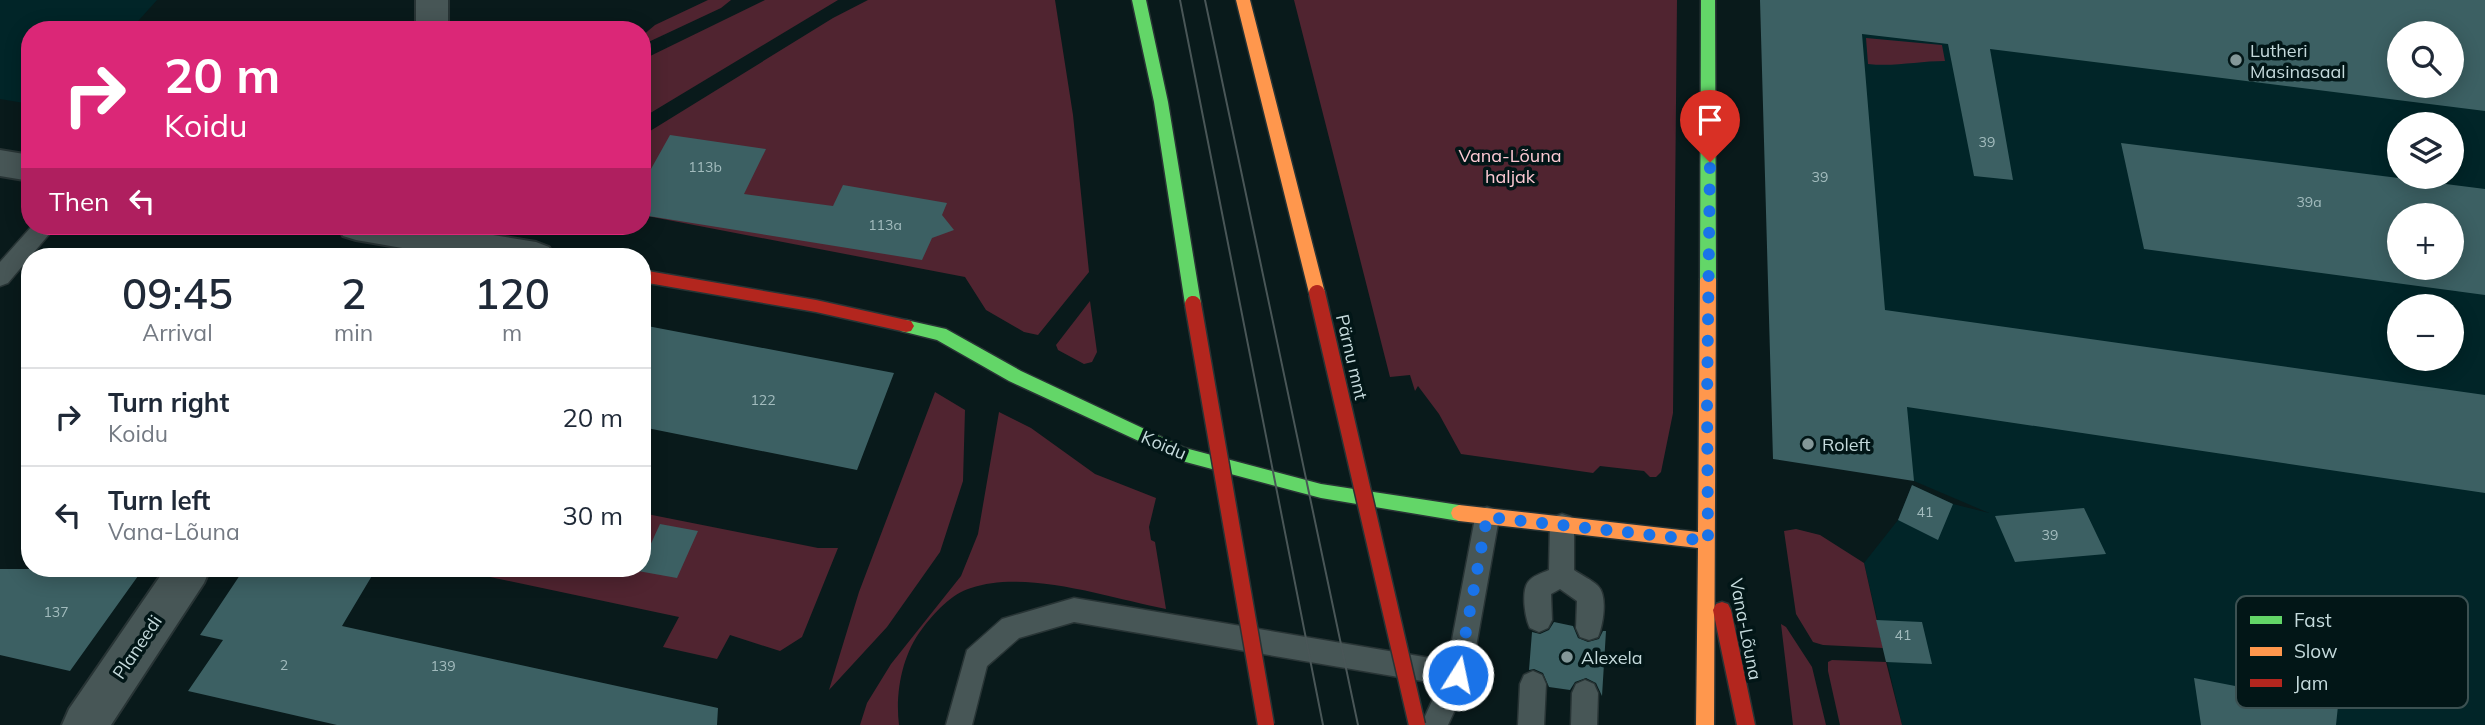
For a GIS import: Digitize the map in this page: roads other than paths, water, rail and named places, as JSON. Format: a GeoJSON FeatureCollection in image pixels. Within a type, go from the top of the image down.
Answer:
{"type":"FeatureCollection","features":[{"type":"Feature","properties":{"kind":"street"},"geometry":{"type":"LineString","coordinates":[[432,0],[432,21]]}},
{"type":"Feature","properties":{"kind":"street"},"geometry":{"type":"LineString","coordinates":[[1139,0],[1161,102],[1266,725]]}},
{"type":"Feature","properties":{"kind":"street","name":"Pärnu mnt"},"geometry":{"type":"LineString","coordinates":[[1243,0],[1317,293],[1417,725]]}},
{"type":"Feature","properties":{"kind":"street","name":"Vana-Lõuna"},"geometry":{"type":"LineString","coordinates":[[1705,725],[1708,541],[1708,0]]}},
{"type":"Feature","properties":{"kind":"street"},"geometry":{"type":"LineString","coordinates":[[0,163],[21,166]]}},
{"type":"Feature","properties":{"kind":"street"},"geometry":{"type":"LineString","coordinates":[[406,239],[471,248]]}},
{"type":"Feature","properties":{"kind":"street","name":"Koidu"},"geometry":{"type":"LineString","coordinates":[[651,278],[816,306],[941,334],[1015,376],[1182,454],[1321,491],[1487,517],[1708,541]]}},
{"type":"Feature","properties":{"kind":"street","name":"Vana-Lõuna"},"geometry":{"type":"LineString","coordinates":[[1708,541],[1746,725]]}},
{"type":"Feature","properties":{"kind":"street","name":"Planeedi"},"geometry":{"type":"LineString","coordinates":[[85,725],[184,577]]}},
{"type":"Feature","properties":{"kind":"lane"},"geometry":{"type":"LineString","coordinates":[[0,277],[21,253]]}},
{"type":"Feature","properties":{"kind":"lane"},"geometry":{"type":"LineString","coordinates":[[1434,725],[1458,675],[1487,517]]}},
{"type":"Feature","properties":{"kind":"lane"},"geometry":{"type":"LineString","coordinates":[[1561,576],[1562,526]]}},
{"type":"Feature","properties":{"kind":"lane"},"geometry":{"type":"LineString","coordinates":[[1539,620],[1538,588],[1561,576]]}},
{"type":"Feature","properties":{"kind":"lane"},"geometry":{"type":"LineString","coordinates":[[1561,576],[1590,595],[1589,628]]}},
{"type":"Feature","properties":{"kind":"lane"},"geometry":{"type":"LineString","coordinates":[[959,725],[976,659],[1011,628],[1074,610],[1458,675]]}},
{"type":"Feature","properties":{"kind":"lane"},"geometry":{"type":"LineString","coordinates":[[1531,725],[1534,684]]}},
{"type":"Feature","properties":{"kind":"lane"},"geometry":{"type":"LineString","coordinates":[[1584,725],[1585,693]]}},
{"type":"Feature","properties":{"kind":"tram line"},"geometry":{"type":"LineString","coordinates":[[1180,0],[1323,725]]}},
{"type":"Feature","properties":{"kind":"tram line"},"geometry":{"type":"LineString","coordinates":[[1205,0],[1358,725]]}},
{"type":"Feature","properties":{"kind":"place","name":"Lutheri Masinasaal"},"geometry":{"type":"Point","coordinates":[2236,60]}},
{"type":"Feature","properties":{"kind":"place","name":"Roleft"},"geometry":{"type":"Point","coordinates":[1808,444]}},
{"type":"Feature","properties":{"kind":"place","name":"Alexela"},"geometry":{"type":"Point","coordinates":[1567,657]}},
{"type":"Feature","properties":{"kind":"park label","name":"Vana-Lõuna haljak"},"geometry":{"type":"Point","coordinates":[1510,165]}}]}
